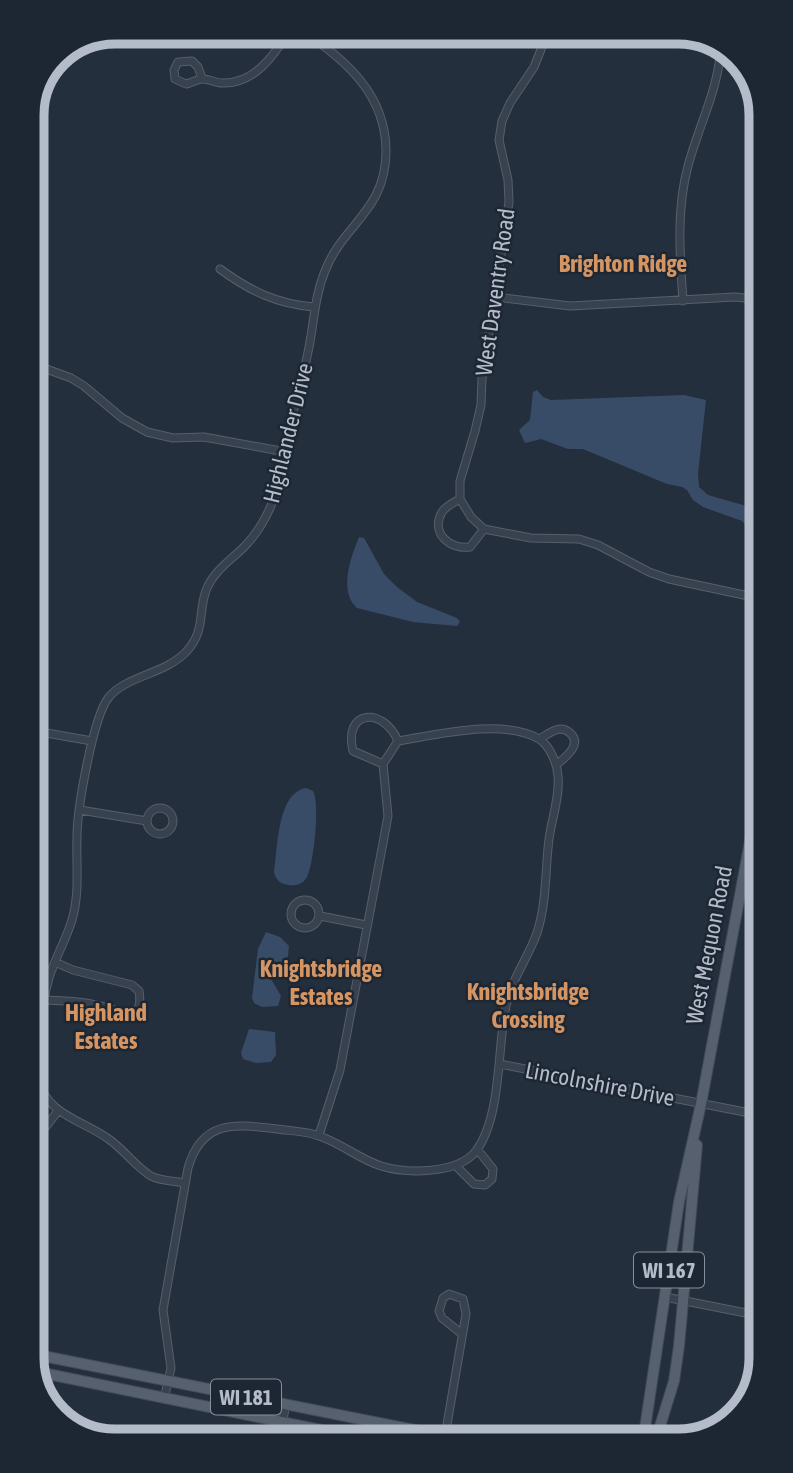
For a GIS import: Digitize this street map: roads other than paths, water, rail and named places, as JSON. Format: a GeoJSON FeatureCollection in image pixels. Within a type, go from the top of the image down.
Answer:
{"type":"FeatureCollection","features":[{"type":"Feature","properties":{"kind":"main road","name":"West Mequon Road"},"geometry":{"type":"LineString","coordinates":[[644,1429],[679,1202],[701,1104],[749,847]]}},
{"type":"Feature","properties":{"kind":"main road","name":"West Mequon Road"},"geometry":{"type":"LineString","coordinates":[[658,1429],[674,1381],[701,1104]]}},
{"type":"Feature","properties":{"kind":"main road","name":"WI 181"},"geometry":{"type":"LineString","coordinates":[[44,1356],[409,1429]]}},
{"type":"Feature","properties":{"kind":"main road","name":"WI 181"},"geometry":{"type":"LineString","coordinates":[[46,1375],[313,1429]]}},
{"type":"Feature","properties":{"kind":"street"},"geometry":{"type":"LineString","coordinates":[[202,78],[222,83],[245,78],[260,69],[281,44]]}},
{"type":"Feature","properties":{"kind":"street","name":"Highlander Drive"},"geometry":{"type":"LineString","coordinates":[[44,1011],[50,976],[77,901],[77,833],[95,727],[109,696],[130,683],[167,667],[186,652],[200,631],[206,589],[219,570],[247,544],[270,512],[280,484],[309,350],[314,307],[326,267],[373,204],[385,176],[386,148],[377,105],[361,78],[322,44]]}},
{"type":"Feature","properties":{"kind":"street","name":"West Daventry Road"},"geometry":{"type":"LineString","coordinates":[[460,499],[460,481],[481,405],[482,379],[509,202],[508,180],[499,140],[502,121],[510,103],[534,67],[543,44]]}},
{"type":"Feature","properties":{"kind":"street"},"geometry":{"type":"LineString","coordinates":[[683,301],[679,248],[687,167],[716,86],[720,57]]}},
{"type":"Feature","properties":{"kind":"street"},"geometry":{"type":"LineString","coordinates":[[220,269],[262,296],[298,306],[314,307]]}},
{"type":"Feature","properties":{"kind":"street"},"geometry":{"type":"LineString","coordinates":[[496,297],[570,306],[749,298]]}},
{"type":"Feature","properties":{"kind":"street"},"geometry":{"type":"LineString","coordinates":[[44,368],[77,382],[122,418],[147,432],[173,438],[204,438],[286,452]]}},
{"type":"Feature","properties":{"kind":"street"},"geometry":{"type":"LineString","coordinates":[[484,529],[470,547],[454,547],[445,541],[439,531],[438,521],[443,510],[460,499],[471,517],[484,529],[531,538],[579,539],[598,545],[669,579],[749,596]]}},
{"type":"Feature","properties":{"kind":"street"},"geometry":{"type":"LineString","coordinates":[[383,764],[353,751],[350,734],[356,723],[373,718],[385,721],[398,741]]}},
{"type":"Feature","properties":{"kind":"street"},"geometry":{"type":"LineString","coordinates":[[539,739],[558,729],[568,730],[574,737],[573,750],[556,765]]}},
{"type":"Feature","properties":{"kind":"street"},"geometry":{"type":"LineString","coordinates":[[164,1399],[171,1368],[163,1310],[191,1155],[201,1141],[226,1126],[240,1124],[319,1135],[382,1166],[433,1170],[456,1166],[468,1159],[477,1149],[491,1115],[508,995],[535,937],[543,910],[547,858],[558,790],[556,765],[539,739],[509,730],[463,732],[398,741],[383,764],[387,816],[340,1070],[319,1135]]}},
{"type":"Feature","properties":{"kind":"street"},"geometry":{"type":"LineString","coordinates":[[44,733],[92,741]]}},
{"type":"Feature","properties":{"kind":"street"},"geometry":{"type":"LineString","coordinates":[[80,810],[147,821]]}},
{"type":"Feature","properties":{"kind":"street"},"geometry":{"type":"LineString","coordinates":[[311,900],[318,906],[320,916],[311,927],[302,928],[292,919],[291,909],[297,902],[311,900]]}},
{"type":"Feature","properties":{"kind":"street"},"geometry":{"type":"LineString","coordinates":[[320,916],[366,925]]}},
{"type":"Feature","properties":{"kind":"street"},"geometry":{"type":"LineString","coordinates":[[46,1000],[96,1004],[121,1013],[136,1010],[141,1001],[139,991],[132,985],[74,970],[57,962]]}},
{"type":"Feature","properties":{"kind":"street","name":"Lincolnshire Drive"},"geometry":{"type":"LineString","coordinates":[[500,1064],[749,1113]]}},
{"type":"Feature","properties":{"kind":"street","name":"Highlander Drive"},"geometry":{"type":"LineString","coordinates":[[44,1095],[47,1102],[58,1111],[109,1139],[153,1178],[185,1183]]}},
{"type":"Feature","properties":{"kind":"street"},"geometry":{"type":"LineString","coordinates":[[44,1129],[58,1111]]}},
{"type":"Feature","properties":{"kind":"street"},"geometry":{"type":"LineString","coordinates":[[456,1166],[474,1184],[485,1185],[492,1179],[493,1169],[477,1149]]}},
{"type":"Feature","properties":{"kind":"street"},"geometry":{"type":"LineString","coordinates":[[451,1429],[466,1314],[463,1299],[449,1294],[443,1298],[439,1311],[442,1318],[462,1334]]}},
{"type":"Feature","properties":{"kind":"street"},"geometry":{"type":"LineString","coordinates":[[665,1297],[749,1314]]}},
{"type":"Feature","properties":{"kind":"street"},"geometry":{"type":"LineString","coordinates":[[285,1429],[282,1423],[286,1405]]}},
{"type":"Feature","properties":{"kind":"street"},"geometry":{"type":"LineString","coordinates":[[275,1429],[282,1423]]}},
{"type":"Feature","properties":{"kind":"water"},"geometry":{"type":"Polygon","coordinates":[[[537,390],[543,397],[551,400],[684,395],[706,400],[699,487],[708,495],[749,507],[749,529],[742,521],[703,507],[682,487],[667,484],[583,449],[568,449],[541,439],[525,443],[519,430],[530,420],[533,392],[537,390]]]}},
{"type":"Feature","properties":{"kind":"water"},"geometry":{"type":"Polygon","coordinates":[[[359,537],[364,538],[384,574],[397,587],[417,602],[457,618],[460,622],[457,626],[413,622],[357,608],[351,601],[347,583],[359,537]]]}},
{"type":"Feature","properties":{"kind":"water"},"geometry":{"type":"Polygon","coordinates":[[[306,788],[313,791],[316,808],[310,870],[307,877],[297,885],[286,884],[279,881],[274,872],[278,836],[289,800],[296,792],[306,788]]]}},
{"type":"Feature","properties":{"kind":"water"},"geometry":{"type":"Polygon","coordinates":[[[266,932],[280,937],[289,946],[288,956],[271,979],[281,996],[278,1006],[262,1007],[254,1003],[252,998],[258,949],[266,932]]]}},
{"type":"Feature","properties":{"kind":"water"},"geometry":{"type":"Polygon","coordinates":[[[249,1029],[275,1032],[276,1055],[271,1062],[256,1063],[243,1059],[241,1053],[249,1029]]]}},
{"type":"Feature","properties":{"kind":"district","name":"Brighton Ridge"},"geometry":{"type":"Point","coordinates":[623,263]}},
{"type":"Feature","properties":{"kind":"district","name":"Knightsbridge Estates"},"geometry":{"type":"Point","coordinates":[321,982]}},
{"type":"Feature","properties":{"kind":"district","name":"Knightsbridge Crossing"},"geometry":{"type":"Point","coordinates":[528,1005]}},
{"type":"Feature","properties":{"kind":"district","name":"Highland Estates"},"geometry":{"type":"Point","coordinates":[106,1026]}}]}
